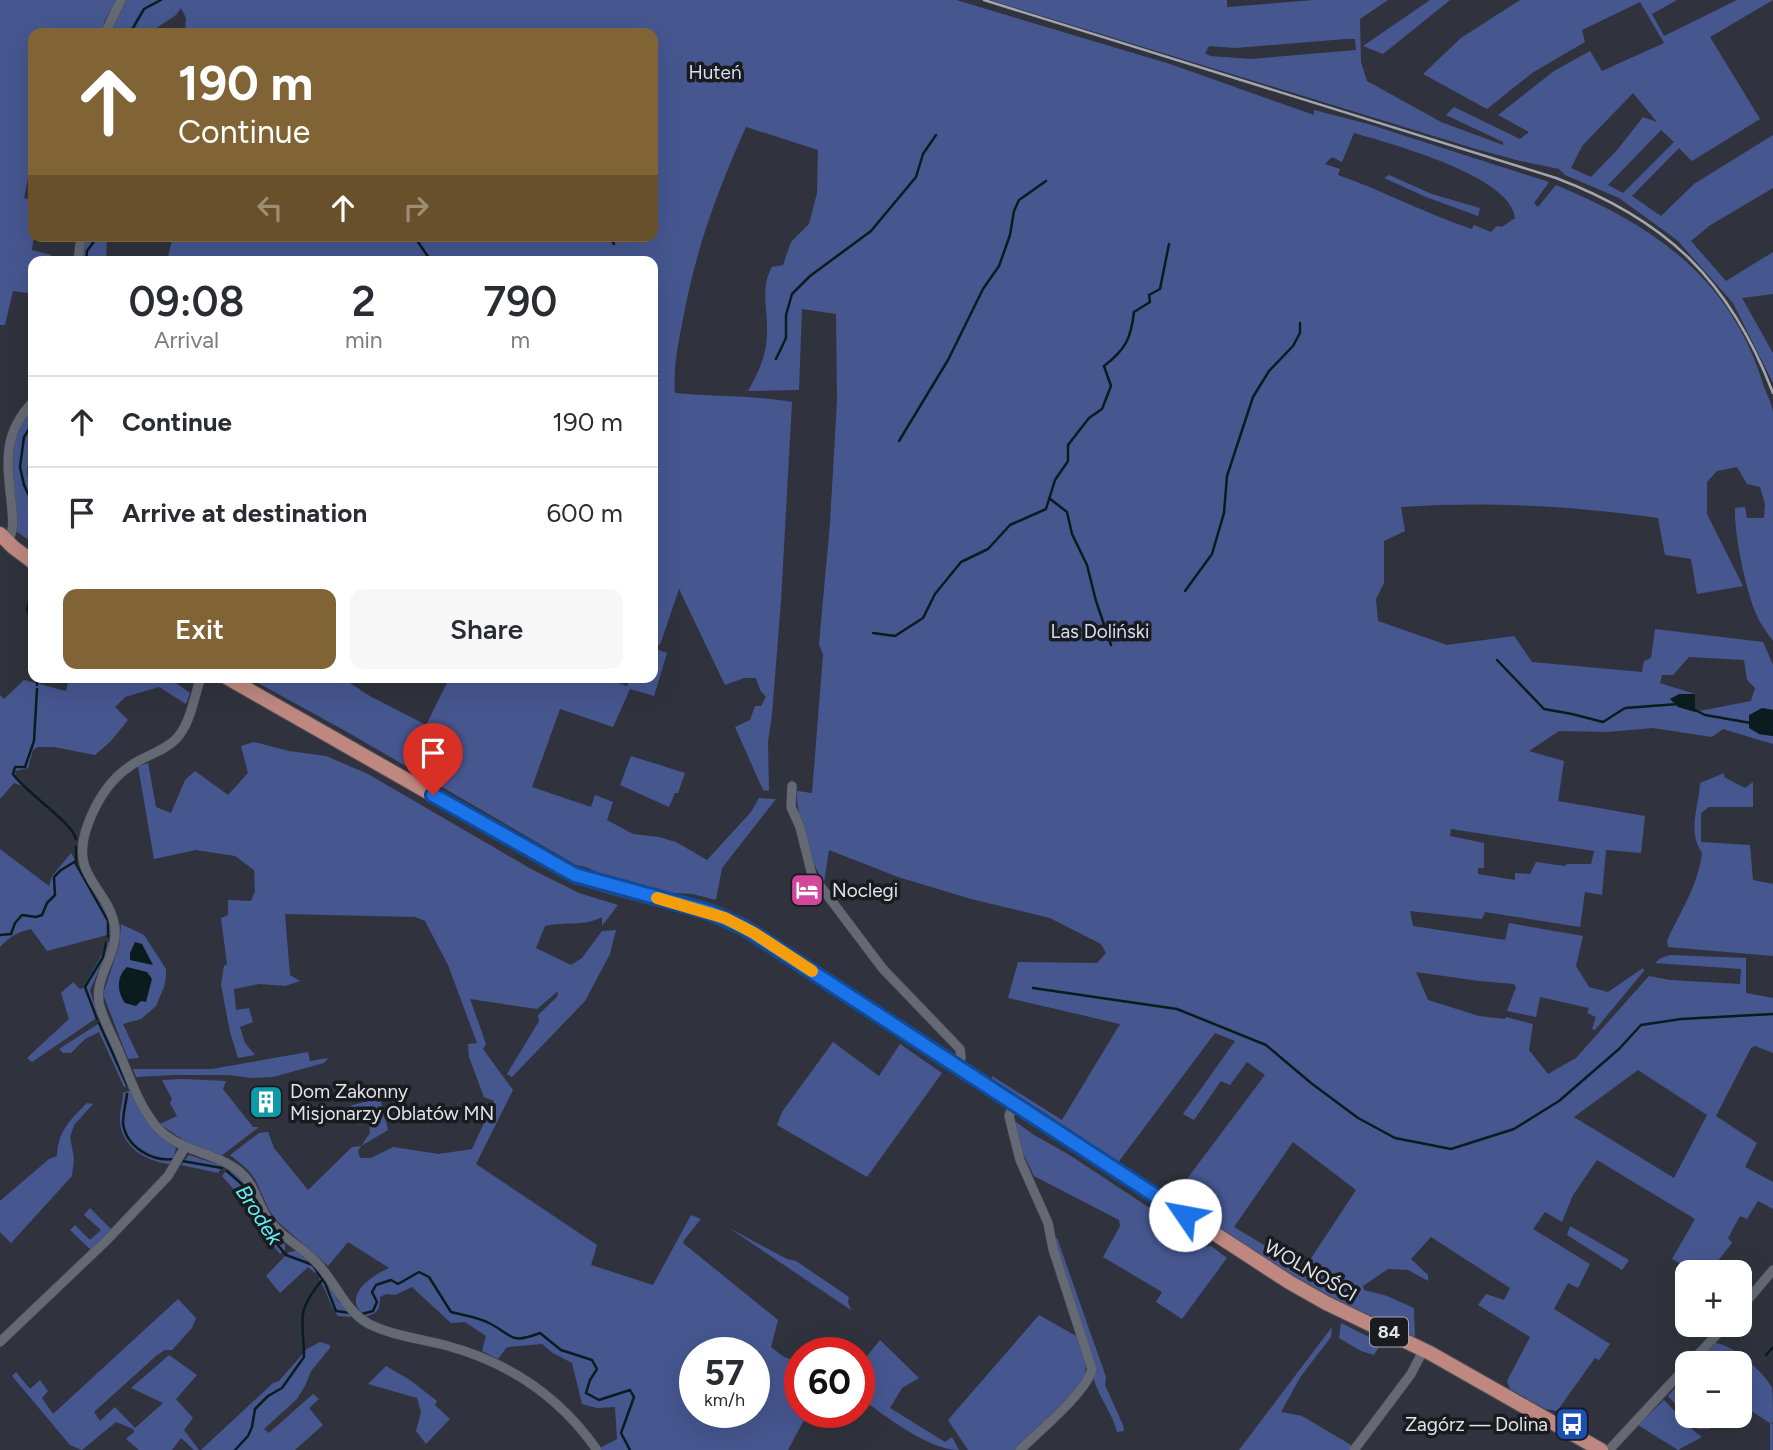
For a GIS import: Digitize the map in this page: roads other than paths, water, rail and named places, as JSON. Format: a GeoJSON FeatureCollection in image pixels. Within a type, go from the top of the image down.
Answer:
{"type":"FeatureCollection","features":[{"type":"Feature","properties":{"kind":"main road"},"geometry":{"type":"LineString","coordinates":[[3,538],[28,558]]}},
{"type":"Feature","properties":{"kind":"main road","name":"84"},"geometry":{"type":"LineString","coordinates":[[237,683],[570,873],[601,884],[710,912],[745,928],[1013,1104]]}},
{"type":"Feature","properties":{"kind":"main road","name":"WOLNOŚCI"},"geometry":{"type":"LineString","coordinates":[[1013,1104],[1301,1290],[1424,1349],[1601,1450]]}},
{"type":"Feature","properties":{"kind":"street"},"geometry":{"type":"LineString","coordinates":[[107,28],[121,0]]}},
{"type":"Feature","properties":{"kind":"street"},"geometry":{"type":"LineString","coordinates":[[3,538],[13,528],[9,446],[16,424],[28,408]]}},
{"type":"Feature","properties":{"kind":"street"},"geometry":{"type":"LineString","coordinates":[[199,683],[178,737],[171,744],[125,768],[106,789],[87,828],[82,855],[85,870],[106,904],[115,928],[113,945],[99,982],[99,1005],[139,1100],[166,1135],[185,1147],[240,1171],[249,1181],[265,1214],[286,1237],[316,1262],[355,1313],[387,1331],[485,1357],[504,1367],[560,1407],[597,1450]]}},
{"type":"Feature","properties":{"kind":"street"},"geometry":{"type":"LineString","coordinates":[[792,786],[791,807],[800,827],[811,874],[883,969],[960,1049],[961,1058],[957,1067]]}},
{"type":"Feature","properties":{"kind":"street"},"geometry":{"type":"LineString","coordinates":[[1013,1104],[1009,1116],[1020,1160],[1048,1223],[1053,1249],[1092,1369],[1082,1390],[1020,1450]]}},
{"type":"Feature","properties":{"kind":"street"},"geometry":{"type":"LineString","coordinates":[[0,1342],[106,1241],[168,1176],[185,1147]]}},
{"type":"Feature","properties":{"kind":"street"},"geometry":{"type":"LineString","coordinates":[[1752,1295],[1773,1270]]}},
{"type":"Feature","properties":{"kind":"street"},"geometry":{"type":"LineString","coordinates":[[1701,1351],[1715,1337]]}},
{"type":"Feature","properties":{"kind":"street"},"geometry":{"type":"LineString","coordinates":[[1354,1450],[1411,1374],[1424,1349]]}},
{"type":"Feature","properties":{"kind":"street"},"geometry":{"type":"LineString","coordinates":[[1609,1450],[1675,1379]]}},
{"type":"Feature","properties":{"kind":"waterway","name":"Brodek"},"geometry":{"type":"LineString","coordinates":[[133,28],[144,9],[161,0]]}},
{"type":"Feature","properties":{"kind":"waterway"},"geometry":{"type":"LineString","coordinates":[[776,359],[786,338],[786,315],[792,294],[810,276],[871,231],[916,177],[923,154],[936,135]]}},
{"type":"Feature","properties":{"kind":"waterway"},"geometry":{"type":"LineString","coordinates":[[899,441],[948,360],[983,289],[999,266],[1019,200],[1046,181]]}},
{"type":"Feature","properties":{"kind":"waterway","name":"Brodek"},"geometry":{"type":"LineString","coordinates":[[86,256],[94,242]]}},
{"type":"Feature","properties":{"kind":"waterway"},"geometry":{"type":"LineString","coordinates":[[418,242],[428,256]]}},
{"type":"Feature","properties":{"kind":"waterway"},"geometry":{"type":"LineString","coordinates":[[873,633],[895,636],[923,618],[935,594],[961,562],[988,549],[1010,525],[1046,509],[1055,480],[1068,461],[1068,445],[1089,418],[1102,409],[1111,386],[1104,366],[1126,343],[1134,312],[1150,302],[1149,295],[1160,289],[1169,244]]}},
{"type":"Feature","properties":{"kind":"waterway"},"geometry":{"type":"LineString","coordinates":[[1185,591],[1212,554],[1224,513],[1227,476],[1253,397],[1269,371],[1293,346],[1300,333],[1300,323]]}},
{"type":"Feature","properties":{"kind":"waterway","name":"Brodek"},"geometry":{"type":"LineString","coordinates":[[28,431],[24,437],[20,467],[28,494]]}},
{"type":"Feature","properties":{"kind":"waterway"},"geometry":{"type":"LineString","coordinates":[[1049,498],[1067,512],[1072,534],[1087,565],[1111,645]]}},
{"type":"Feature","properties":{"kind":"waterway","name":"Brodek"},"geometry":{"type":"LineString","coordinates":[[28,606],[28,612]]}},
{"type":"Feature","properties":{"kind":"waterway"},"geometry":{"type":"LineString","coordinates":[[1497,660],[1544,709],[1603,722],[1625,708],[1678,704]]}},
{"type":"Feature","properties":{"kind":"waterway","name":"Brodek"},"geometry":{"type":"LineString","coordinates":[[37,689],[34,741],[25,767],[15,767],[13,774],[66,824],[76,839]]}},
{"type":"Feature","properties":{"kind":"waterway"},"geometry":{"type":"LineString","coordinates":[[1693,709],[1705,715],[1751,723]]}},
{"type":"Feature","properties":{"kind":"waterway","name":"Brodek"},"geometry":{"type":"LineString","coordinates":[[76,847],[76,864],[108,921],[108,936]]}},
{"type":"Feature","properties":{"kind":"waterway"},"geometry":{"type":"LineString","coordinates":[[0,935],[11,934],[22,915],[42,915],[47,903],[55,895],[54,877],[76,861]]}},
{"type":"Feature","properties":{"kind":"waterway","name":"Brodek"},"geometry":{"type":"LineString","coordinates":[[97,1019],[85,987],[103,957],[106,943]]}},
{"type":"Feature","properties":{"kind":"waterway"},"geometry":{"type":"LineString","coordinates":[[1033,988],[1177,1009],[1266,1045],[1358,1118],[1395,1138],[1451,1149],[1514,1129],[1559,1101],[1619,1049],[1641,1025],[1681,1019],[1773,1014]]}},
{"type":"Feature","properties":{"kind":"waterway","name":"Brodek"},"geometry":{"type":"LineString","coordinates":[[99,1023],[127,1085]]}},
{"type":"Feature","properties":{"kind":"waterway","name":"Brodek"},"geometry":{"type":"LineString","coordinates":[[127,1094],[123,1123],[129,1139],[149,1155],[174,1159]]}},
{"type":"Feature","properties":{"kind":"waterway","name":"Brodek"},"geometry":{"type":"LineString","coordinates":[[182,1161],[222,1168]]}},
{"type":"Feature","properties":{"kind":"waterway","name":"Brodek"},"geometry":{"type":"LineString","coordinates":[[227,1171],[245,1187],[260,1223],[286,1255],[313,1265],[325,1283],[336,1311],[351,1313]]}},
{"type":"Feature","properties":{"kind":"waterway","name":"Brodek"},"geometry":{"type":"LineString","coordinates":[[362,1314],[373,1311],[377,1302],[372,1292],[376,1285],[391,1280],[398,1284],[419,1272],[429,1277],[451,1312],[485,1321],[512,1337],[530,1337],[540,1333],[561,1350],[592,1360],[597,1369],[586,1393],[599,1400],[630,1390],[634,1397],[621,1433],[630,1450]]}},
{"type":"Feature","properties":{"kind":"waterway"},"geometry":{"type":"LineString","coordinates":[[235,1450],[248,1436],[255,1409],[268,1396],[282,1388],[304,1357],[302,1317],[307,1301],[322,1280]]}},
{"type":"Feature","properties":{"kind":"waterway"},"geometry":{"type":"LineString","coordinates":[[1766,1355],[1773,1347]]}},
{"type":"Feature","properties":{"kind":"railway"},"geometry":{"type":"LineString","coordinates":[[984,0],[1556,178],[1595,195],[1631,214],[1662,235],[1690,259],[1715,287],[1737,318],[1773,393]]}},
{"type":"Feature","properties":{"kind":"place","name":"Noclegi"},"geometry":{"type":"Point","coordinates":[807,890]}},
{"type":"Feature","properties":{"kind":"place","name":"Dom Zakonny Misjonarzy Oblatów MN"},"geometry":{"type":"Point","coordinates":[266,1102]}},
{"type":"Feature","properties":{"kind":"place","name":"Zagórz — Dolina"},"geometry":{"type":"Point","coordinates":[1572,1424]}},
{"type":"Feature","properties":{"kind":"park label","name":"Huteń"},"geometry":{"type":"Point","coordinates":[715,72]}},
{"type":"Feature","properties":{"kind":"park label","name":"Las Doliński"},"geometry":{"type":"Point","coordinates":[1100,631]}}]}
